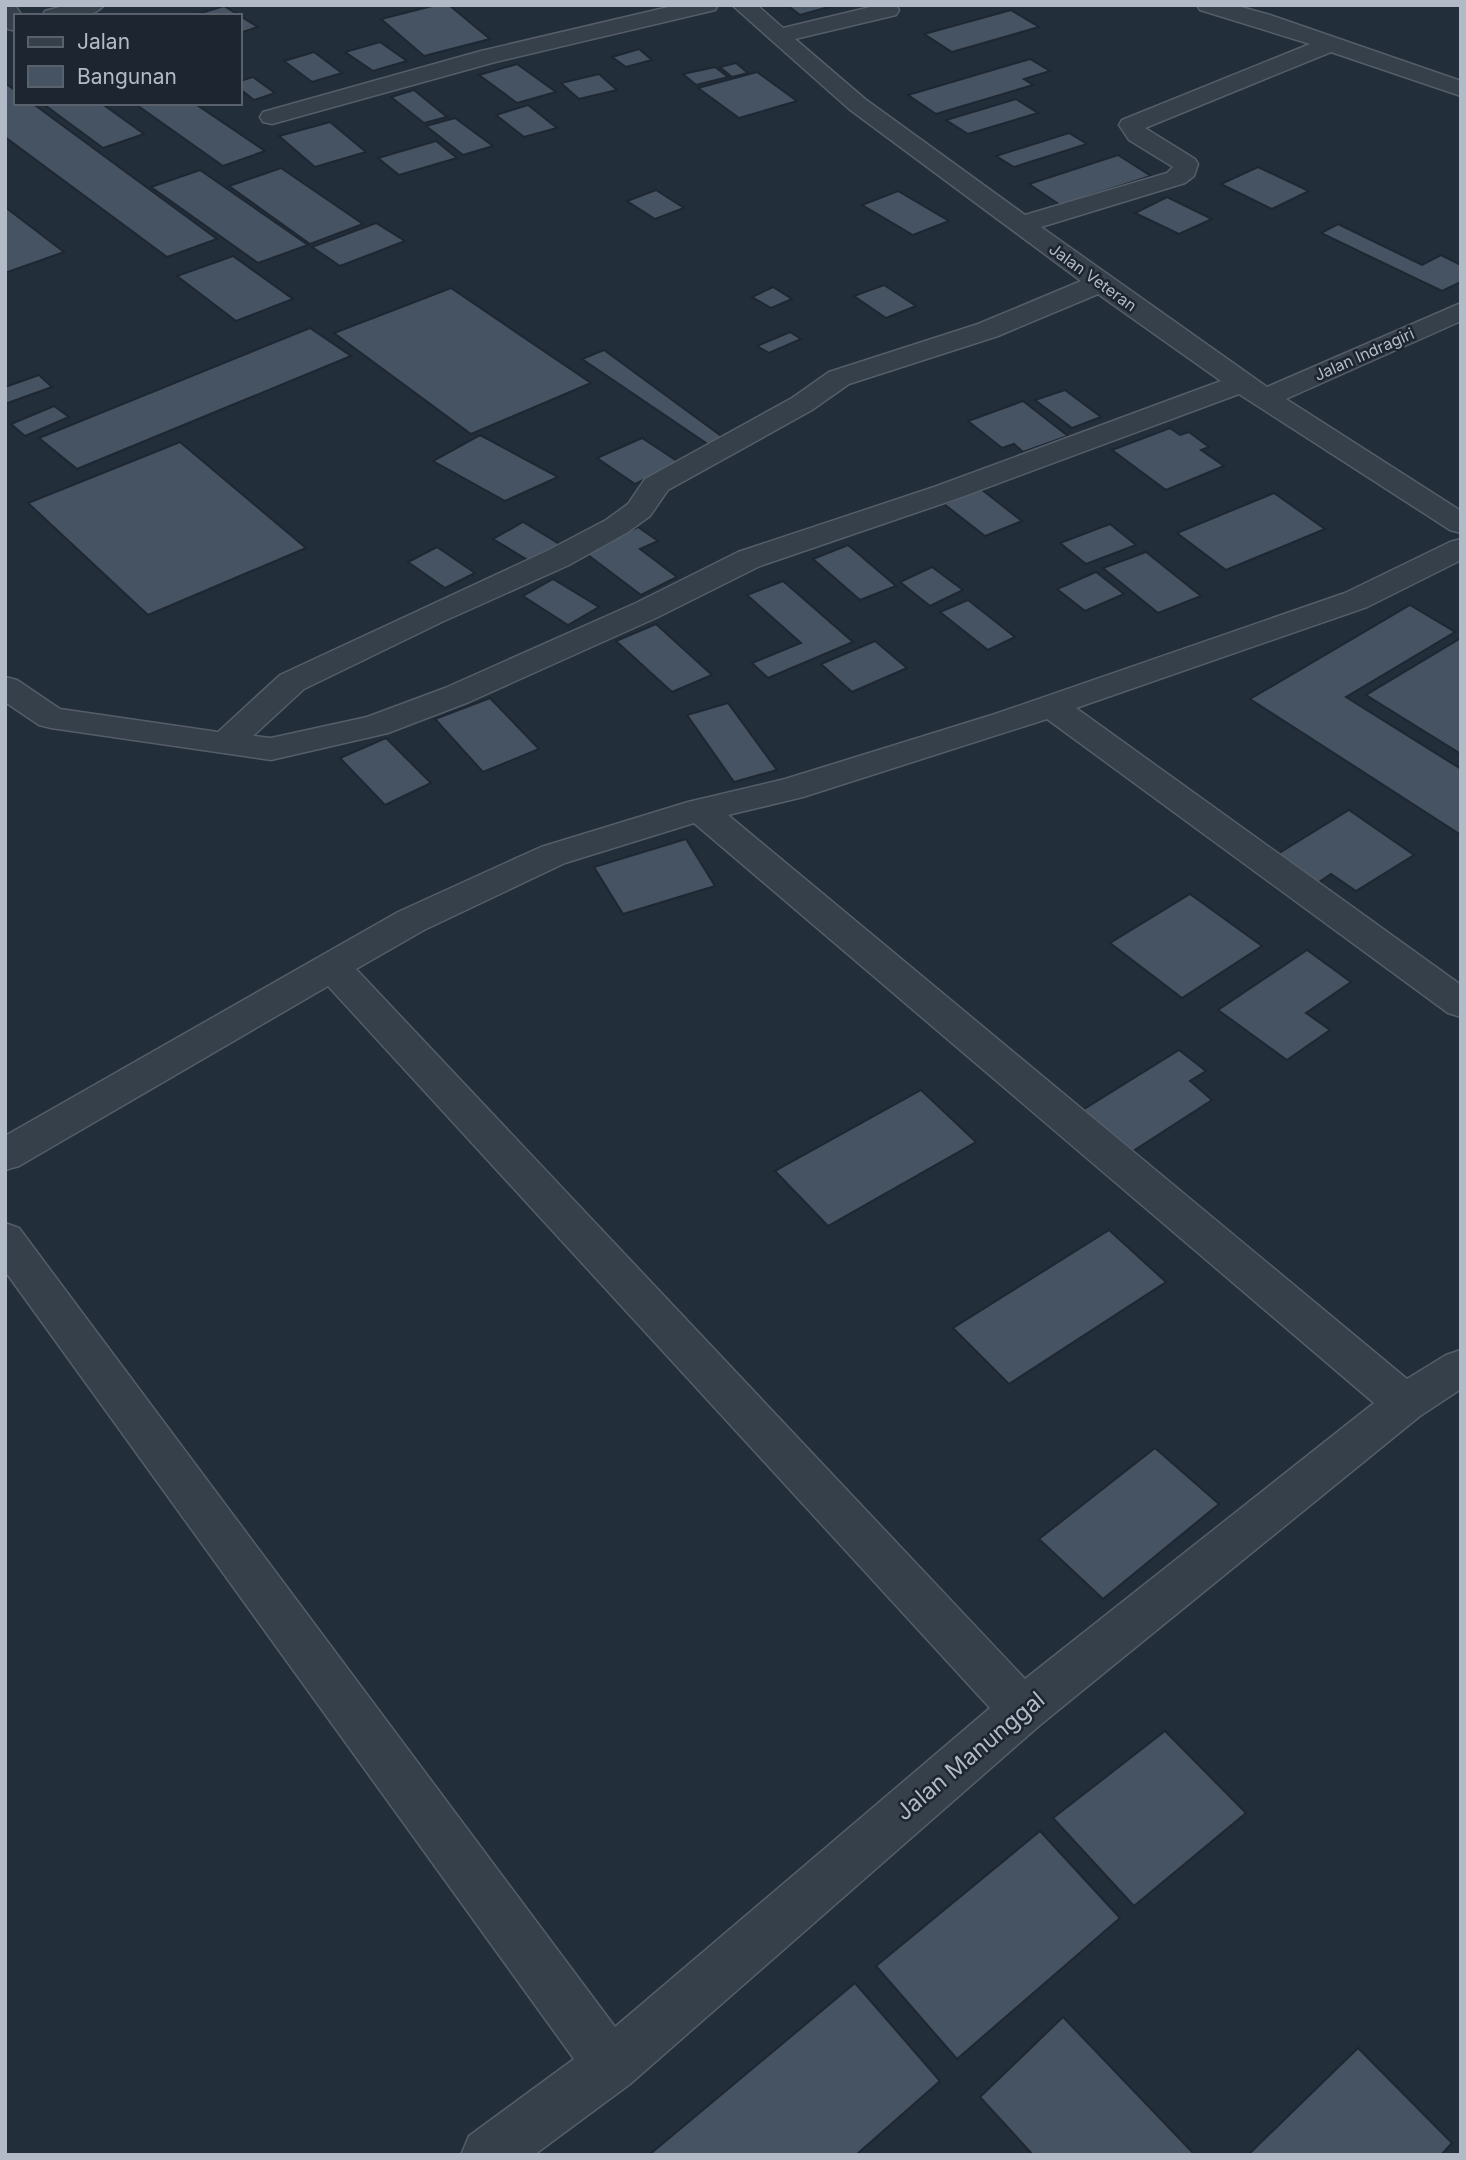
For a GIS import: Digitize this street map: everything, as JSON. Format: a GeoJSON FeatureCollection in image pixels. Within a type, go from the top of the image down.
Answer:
{"type":"FeatureCollection","features":[{"type":"Feature","properties":{"kind":"street"},"geometry":{"type":"LineString","coordinates":[[272,117],[489,56],[707,5]]}},
{"type":"Feature","properties":{"kind":"street","name":"Jalan Veteran"},"geometry":{"type":"LineString","coordinates":[[743,5],[857,104],[1100,283],[1254,390],[1461,524]]}},
{"type":"Feature","properties":{"kind":"street"},"geometry":{"type":"LineString","coordinates":[[1208,5],[1262,20],[1461,89]]}},
{"type":"Feature","properties":{"kind":"street"},"geometry":{"type":"LineString","coordinates":[[59,14],[83,6]]}},
{"type":"Feature","properties":{"kind":"street"},"geometry":{"type":"LineString","coordinates":[[777,36],[888,10]]}},
{"type":"Feature","properties":{"kind":"street"},"geometry":{"type":"LineString","coordinates":[[1020,225],[1176,178],[1185,171],[1186,164],[1138,135],[1131,125],[1330,44]]}},
{"type":"Feature","properties":{"kind":"street"},"geometry":{"type":"LineString","coordinates":[[225,744],[292,682],[558,558],[617,526],[644,504],[655,485],[674,472],[802,404],[839,378],[988,330],[1100,283]]}},
{"type":"Feature","properties":{"kind":"street","name":"Jalan Indragiri"},"geometry":{"type":"LineString","coordinates":[[5,687],[51,718],[271,749],[376,726],[457,695],[634,616],[749,559],[1254,390],[1461,311]]}},
{"type":"Feature","properties":{"kind":"street"},"geometry":{"type":"LineString","coordinates":[[5,1155],[411,921],[553,855],[700,810],[791,789],[1051,706],[1356,600],[1461,548]]}},
{"type":"Feature","properties":{"kind":"street"},"geometry":{"type":"LineString","coordinates":[[1051,706],[1461,1004]]}},
{"type":"Feature","properties":{"kind":"street"},"geometry":{"type":"LineString","coordinates":[[700,810],[1405,1403]]}},
{"type":"Feature","properties":{"kind":"street"},"geometry":{"type":"LineString","coordinates":[[333,968],[1023,1710]]}},
{"type":"Feature","properties":{"kind":"street"},"geometry":{"type":"LineString","coordinates":[[5,1239],[611,2065]]}},
{"type":"Feature","properties":{"kind":"street","name":"Jalan Manunggal"},"geometry":{"type":"LineString","coordinates":[[488,2155],[611,2065],[1023,1710],[1405,1403],[1461,1367]]}},
{"type":"Feature","properties":{"kind":"building"},"geometry":{"type":"Polygon","coordinates":[[[436,5],[449,5],[490,39],[424,56],[381,19],[436,5]]]}},
{"type":"Feature","properties":{"kind":"building"},"geometry":{"type":"Polygon","coordinates":[[[787,5],[836,5],[800,15],[787,5]]]}},
{"type":"Feature","properties":{"kind":"building"},"geometry":{"type":"Polygon","coordinates":[[[224,6],[237,14],[202,14],[224,6]]]}},
{"type":"Feature","properties":{"kind":"building"},"geometry":{"type":"Polygon","coordinates":[[[1011,10],[1039,27],[952,52],[924,34],[1011,10]]]}},
{"type":"Feature","properties":{"kind":"building"},"geometry":{"type":"Polygon","coordinates":[[[242,17],[258,27],[242,32],[242,17]]]}},
{"type":"Feature","properties":{"kind":"building"},"geometry":{"type":"Polygon","coordinates":[[[380,42],[407,61],[373,71],[345,52],[380,42]]]}},
{"type":"Feature","properties":{"kind":"building"},"geometry":{"type":"Polygon","coordinates":[[[639,49],[652,60],[626,67],[612,57],[639,49]]]}},
{"type":"Feature","properties":{"kind":"building"},"geometry":{"type":"Polygon","coordinates":[[[314,52],[342,73],[312,82],[284,61],[314,52]]]}},
{"type":"Feature","properties":{"kind":"building"},"geometry":{"type":"Polygon","coordinates":[[[1030,59],[1050,71],[1024,79],[1033,85],[936,114],[908,95],[1030,59]]]}},
{"type":"Feature","properties":{"kind":"building"},"geometry":{"type":"Polygon","coordinates":[[[736,63],[748,73],[732,77],[720,67],[736,63]]]}},
{"type":"Feature","properties":{"kind":"building"},"geometry":{"type":"Polygon","coordinates":[[[517,64],[556,92],[517,103],[479,75],[517,64]]]}},
{"type":"Feature","properties":{"kind":"building"},"geometry":{"type":"Polygon","coordinates":[[[715,67],[728,77],[696,85],[683,74],[715,67]]]}},
{"type":"Feature","properties":{"kind":"building"},"geometry":{"type":"Polygon","coordinates":[[[757,72],[797,101],[739,118],[698,88],[757,72]]]}},
{"type":"Feature","properties":{"kind":"building"},"geometry":{"type":"Polygon","coordinates":[[[599,74],[617,90],[579,99],[561,83],[599,74]]]}},
{"type":"Feature","properties":{"kind":"building"},"geometry":{"type":"Polygon","coordinates":[[[253,77],[275,93],[254,100],[242,91],[242,80],[253,77]]]}},
{"type":"Feature","properties":{"kind":"building"},"geometry":{"type":"Polygon","coordinates":[[[5,83],[14,90],[14,105],[35,105],[217,239],[167,257],[5,137],[5,83]]]}},
{"type":"Feature","properties":{"kind":"building"},"geometry":{"type":"Polygon","coordinates":[[[414,90],[447,117],[424,123],[391,97],[414,90]]]}},
{"type":"Feature","properties":{"kind":"building"},"geometry":{"type":"Polygon","coordinates":[[[1016,99],[1038,113],[968,134],[946,120],[1016,99]]]}},
{"type":"Feature","properties":{"kind":"building"},"geometry":{"type":"Polygon","coordinates":[[[45,105],[104,105],[144,134],[103,148],[45,105]]]}},
{"type":"Feature","properties":{"kind":"building"},"geometry":{"type":"Polygon","coordinates":[[[137,105],[197,105],[265,151],[223,166],[137,105]]]}},
{"type":"Feature","properties":{"kind":"building"},"geometry":{"type":"Polygon","coordinates":[[[528,105],[557,128],[524,137],[496,115],[528,105]]]}},
{"type":"Feature","properties":{"kind":"building"},"geometry":{"type":"Polygon","coordinates":[[[455,118],[493,146],[463,155],[426,126],[455,118]]]}},
{"type":"Feature","properties":{"kind":"building"},"geometry":{"type":"Polygon","coordinates":[[[330,122],[366,152],[315,167],[279,136],[330,122]]]}},
{"type":"Feature","properties":{"kind":"building"},"geometry":{"type":"Polygon","coordinates":[[[1069,133],[1087,144],[1014,167],[996,156],[1069,133]]]}},
{"type":"Feature","properties":{"kind":"building"},"geometry":{"type":"Polygon","coordinates":[[[436,141],[457,158],[399,175],[378,158],[436,141]]]}},
{"type":"Feature","properties":{"kind":"building"},"geometry":{"type":"Polygon","coordinates":[[[1118,155],[1151,176],[1060,205],[1029,184],[1118,155]]]}},
{"type":"Feature","properties":{"kind":"building"},"geometry":{"type":"Polygon","coordinates":[[[1258,167],[1309,191],[1272,209],[1221,184],[1258,167]]]}},
{"type":"Feature","properties":{"kind":"building"},"geometry":{"type":"Polygon","coordinates":[[[281,168],[363,224],[310,244],[229,186],[281,168]]]}},
{"type":"Feature","properties":{"kind":"building"},"geometry":{"type":"Polygon","coordinates":[[[200,170],[308,245],[258,263],[151,187],[200,170]]]}},
{"type":"Feature","properties":{"kind":"building"},"geometry":{"type":"Polygon","coordinates":[[[656,190],[684,208],[655,219],[627,201],[656,190]]]}},
{"type":"Feature","properties":{"kind":"building"},"geometry":{"type":"Polygon","coordinates":[[[898,191],[949,221],[913,235],[862,205],[898,191]]]}},
{"type":"Feature","properties":{"kind":"building"},"geometry":{"type":"Polygon","coordinates":[[[1167,197],[1212,219],[1179,234],[1135,213],[1167,197]]]}},
{"type":"Feature","properties":{"kind":"building"},"geometry":{"type":"Polygon","coordinates":[[[5,207],[64,252],[5,273],[5,207]]]}},
{"type":"Feature","properties":{"kind":"building"},"geometry":{"type":"Polygon","coordinates":[[[376,223],[405,241],[340,266],[312,247],[376,223]]]}},
{"type":"Feature","properties":{"kind":"building"},"geometry":{"type":"Polygon","coordinates":[[[1338,224],[1422,265],[1441,255],[1461,265],[1461,282],[1442,291],[1321,233],[1338,224]]]}},
{"type":"Feature","properties":{"kind":"building"},"geometry":{"type":"Polygon","coordinates":[[[233,256],[293,299],[236,321],[177,276],[233,256]]]}},
{"type":"Feature","properties":{"kind":"building"},"geometry":{"type":"Polygon","coordinates":[[[884,285],[916,306],[886,318],[854,296],[884,285]]]}},
{"type":"Feature","properties":{"kind":"building"},"geometry":{"type":"Polygon","coordinates":[[[773,287],[792,299],[771,308],[752,297],[773,287]]]}},
{"type":"Feature","properties":{"kind":"building"},"geometry":{"type":"Polygon","coordinates":[[[451,288],[591,383],[471,434],[334,333],[451,288]]]}},
{"type":"Feature","properties":{"kind":"building"},"geometry":{"type":"Polygon","coordinates":[[[310,328],[351,356],[77,469],[39,438],[310,328]]]}},
{"type":"Feature","properties":{"kind":"building"},"geometry":{"type":"Polygon","coordinates":[[[790,332],[801,339],[769,353],[757,346],[790,332]]]}},
{"type":"Feature","properties":{"kind":"building"},"geometry":{"type":"Polygon","coordinates":[[[604,350],[728,441],[712,447],[582,359],[604,350]]]}},
{"type":"Feature","properties":{"kind":"building"},"geometry":{"type":"Polygon","coordinates":[[[39,375],[52,387],[5,404],[5,387],[39,375]]]}},
{"type":"Feature","properties":{"kind":"building"},"geometry":{"type":"Polygon","coordinates":[[[1065,390],[1101,417],[1072,428],[1035,400],[1065,390]]]}},
{"type":"Feature","properties":{"kind":"building"},"geometry":{"type":"Polygon","coordinates":[[[1023,401],[1068,436],[1023,452],[1014,444],[1002,448],[968,421],[1023,401]]]}},
{"type":"Feature","properties":{"kind":"building"},"geometry":{"type":"Polygon","coordinates":[[[54,406],[69,417],[25,436],[11,424],[54,406]]]}},
{"type":"Feature","properties":{"kind":"building"},"geometry":{"type":"Polygon","coordinates":[[[1170,428],[1180,435],[1189,432],[1209,447],[1201,450],[1224,466],[1166,490],[1112,450],[1170,428]]]}},
{"type":"Feature","properties":{"kind":"building"},"geometry":{"type":"Polygon","coordinates":[[[480,435],[558,477],[505,501],[433,461],[480,435]]]}},
{"type":"Feature","properties":{"kind":"building"},"geometry":{"type":"Polygon","coordinates":[[[642,438],[680,463],[635,484],[597,458],[642,438]]]}},
{"type":"Feature","properties":{"kind":"building"},"geometry":{"type":"Polygon","coordinates":[[[180,442],[306,548],[148,615],[28,503],[180,442]]]}},
{"type":"Feature","properties":{"kind":"building"},"geometry":{"type":"Polygon","coordinates":[[[981,489],[1022,521],[985,536],[944,504],[981,489]]]}},
{"type":"Feature","properties":{"kind":"building"},"geometry":{"type":"Polygon","coordinates":[[[1274,493],[1325,529],[1226,570],[1177,533],[1274,493]]]}},
{"type":"Feature","properties":{"kind":"building"},"geometry":{"type":"Polygon","coordinates":[[[523,522],[566,548],[536,565],[493,539],[523,522]]]}},
{"type":"Feature","properties":{"kind":"building"},"geometry":{"type":"Polygon","coordinates":[[[1110,524],[1136,545],[1086,564],[1060,543],[1110,524]]]}},
{"type":"Feature","properties":{"kind":"building"},"geometry":{"type":"Polygon","coordinates":[[[638,527],[658,541],[640,549],[677,577],[641,595],[584,552],[638,527]]]}},
{"type":"Feature","properties":{"kind":"building"},"geometry":{"type":"Polygon","coordinates":[[[848,545],[896,586],[860,600],[813,559],[848,545]]]}},
{"type":"Feature","properties":{"kind":"building"},"geometry":{"type":"Polygon","coordinates":[[[437,547],[475,573],[445,588],[408,562],[437,547]]]}},
{"type":"Feature","properties":{"kind":"building"},"geometry":{"type":"Polygon","coordinates":[[[1146,552],[1201,596],[1158,613],[1103,568],[1146,552]]]}},
{"type":"Feature","properties":{"kind":"building"},"geometry":{"type":"Polygon","coordinates":[[[932,567],[963,590],[930,606],[900,582],[932,567]]]}},
{"type":"Feature","properties":{"kind":"building"},"geometry":{"type":"Polygon","coordinates":[[[1096,572],[1124,594],[1085,611],[1057,589],[1096,572]]]}},
{"type":"Feature","properties":{"kind":"building"},"geometry":{"type":"Polygon","coordinates":[[[553,579],[599,607],[568,625],[523,596],[553,579]]]}},
{"type":"Feature","properties":{"kind":"building"},"geometry":{"type":"Polygon","coordinates":[[[783,581],[853,642],[768,678],[752,663],[801,643],[747,595],[783,581]]]}},
{"type":"Feature","properties":{"kind":"building"},"geometry":{"type":"Polygon","coordinates":[[[968,600],[1015,637],[988,650],[940,612],[968,600]]]}},
{"type":"Feature","properties":{"kind":"building"},"geometry":{"type":"Polygon","coordinates":[[[1410,605],[1455,632],[1346,697],[1461,769],[1461,835],[1250,699],[1410,605]]]}},
{"type":"Feature","properties":{"kind":"building"},"geometry":{"type":"Polygon","coordinates":[[[656,624],[712,675],[672,692],[616,641],[656,624]]]}},
{"type":"Feature","properties":{"kind":"building"},"geometry":{"type":"Polygon","coordinates":[[[1461,638],[1461,754],[1366,695],[1461,638]]]}},
{"type":"Feature","properties":{"kind":"building"},"geometry":{"type":"Polygon","coordinates":[[[875,641],[907,668],[852,692],[821,664],[875,641]]]}},
{"type":"Feature","properties":{"kind":"building"},"geometry":{"type":"Polygon","coordinates":[[[490,698],[539,749],[483,772],[435,719],[490,698]]]}},
{"type":"Feature","properties":{"kind":"building"},"geometry":{"type":"Polygon","coordinates":[[[728,703],[777,770],[734,782],[687,715],[728,703]]]}},
{"type":"Feature","properties":{"kind":"building"},"geometry":{"type":"Polygon","coordinates":[[[386,738],[431,783],[385,805],[340,758],[386,738]]]}},
{"type":"Feature","properties":{"kind":"building"},"geometry":{"type":"Polygon","coordinates":[[[1349,810],[1414,855],[1356,891],[1331,874],[1316,884],[1276,855],[1349,810]]]}},
{"type":"Feature","properties":{"kind":"building"},"geometry":{"type":"Polygon","coordinates":[[[686,839],[715,886],[623,914],[594,867],[686,839]]]}},
{"type":"Feature","properties":{"kind":"building"},"geometry":{"type":"Polygon","coordinates":[[[1190,894],[1262,946],[1182,998],[1110,943],[1190,894]]]}},
{"type":"Feature","properties":{"kind":"building"},"geometry":{"type":"Polygon","coordinates":[[[1307,950],[1351,982],[1306,1013],[1330,1030],[1287,1060],[1218,1010],[1307,950]]]}},
{"type":"Feature","properties":{"kind":"building"},"geometry":{"type":"Polygon","coordinates":[[[1179,1050],[1206,1071],[1190,1081],[1212,1100],[1130,1153],[1081,1111],[1179,1050]]]}},
{"type":"Feature","properties":{"kind":"building"},"geometry":{"type":"Polygon","coordinates":[[[921,1090],[976,1142],[828,1226],[775,1171],[921,1090]]]}},
{"type":"Feature","properties":{"kind":"building"},"geometry":{"type":"Polygon","coordinates":[[[1109,1230],[1166,1282],[1009,1384],[953,1328],[1109,1230]]]}},
{"type":"Feature","properties":{"kind":"building"},"geometry":{"type":"Polygon","coordinates":[[[1155,1448],[1219,1504],[1103,1599],[1039,1539],[1155,1448]]]}},
{"type":"Feature","properties":{"kind":"building"},"geometry":{"type":"Polygon","coordinates":[[[1165,1731],[1246,1813],[1134,1906],[1053,1818],[1165,1731]]]}},
{"type":"Feature","properties":{"kind":"building"},"geometry":{"type":"Polygon","coordinates":[[[1040,1831],[1120,1918],[957,2059],[876,1966],[1040,1831]]]}},
{"type":"Feature","properties":{"kind":"building"},"geometry":{"type":"Polygon","coordinates":[[[855,1983],[940,2081],[856,2155],[649,2155],[855,1983]]]}},
{"type":"Feature","properties":{"kind":"building"},"geometry":{"type":"Polygon","coordinates":[[[1063,2017],[1195,2155],[1033,2155],[980,2097],[1063,2017]]]}},
{"type":"Feature","properties":{"kind":"building"},"geometry":{"type":"Polygon","coordinates":[[[1358,2048],[1452,2143],[1441,2155],[1248,2155],[1358,2048]]]}}]}
